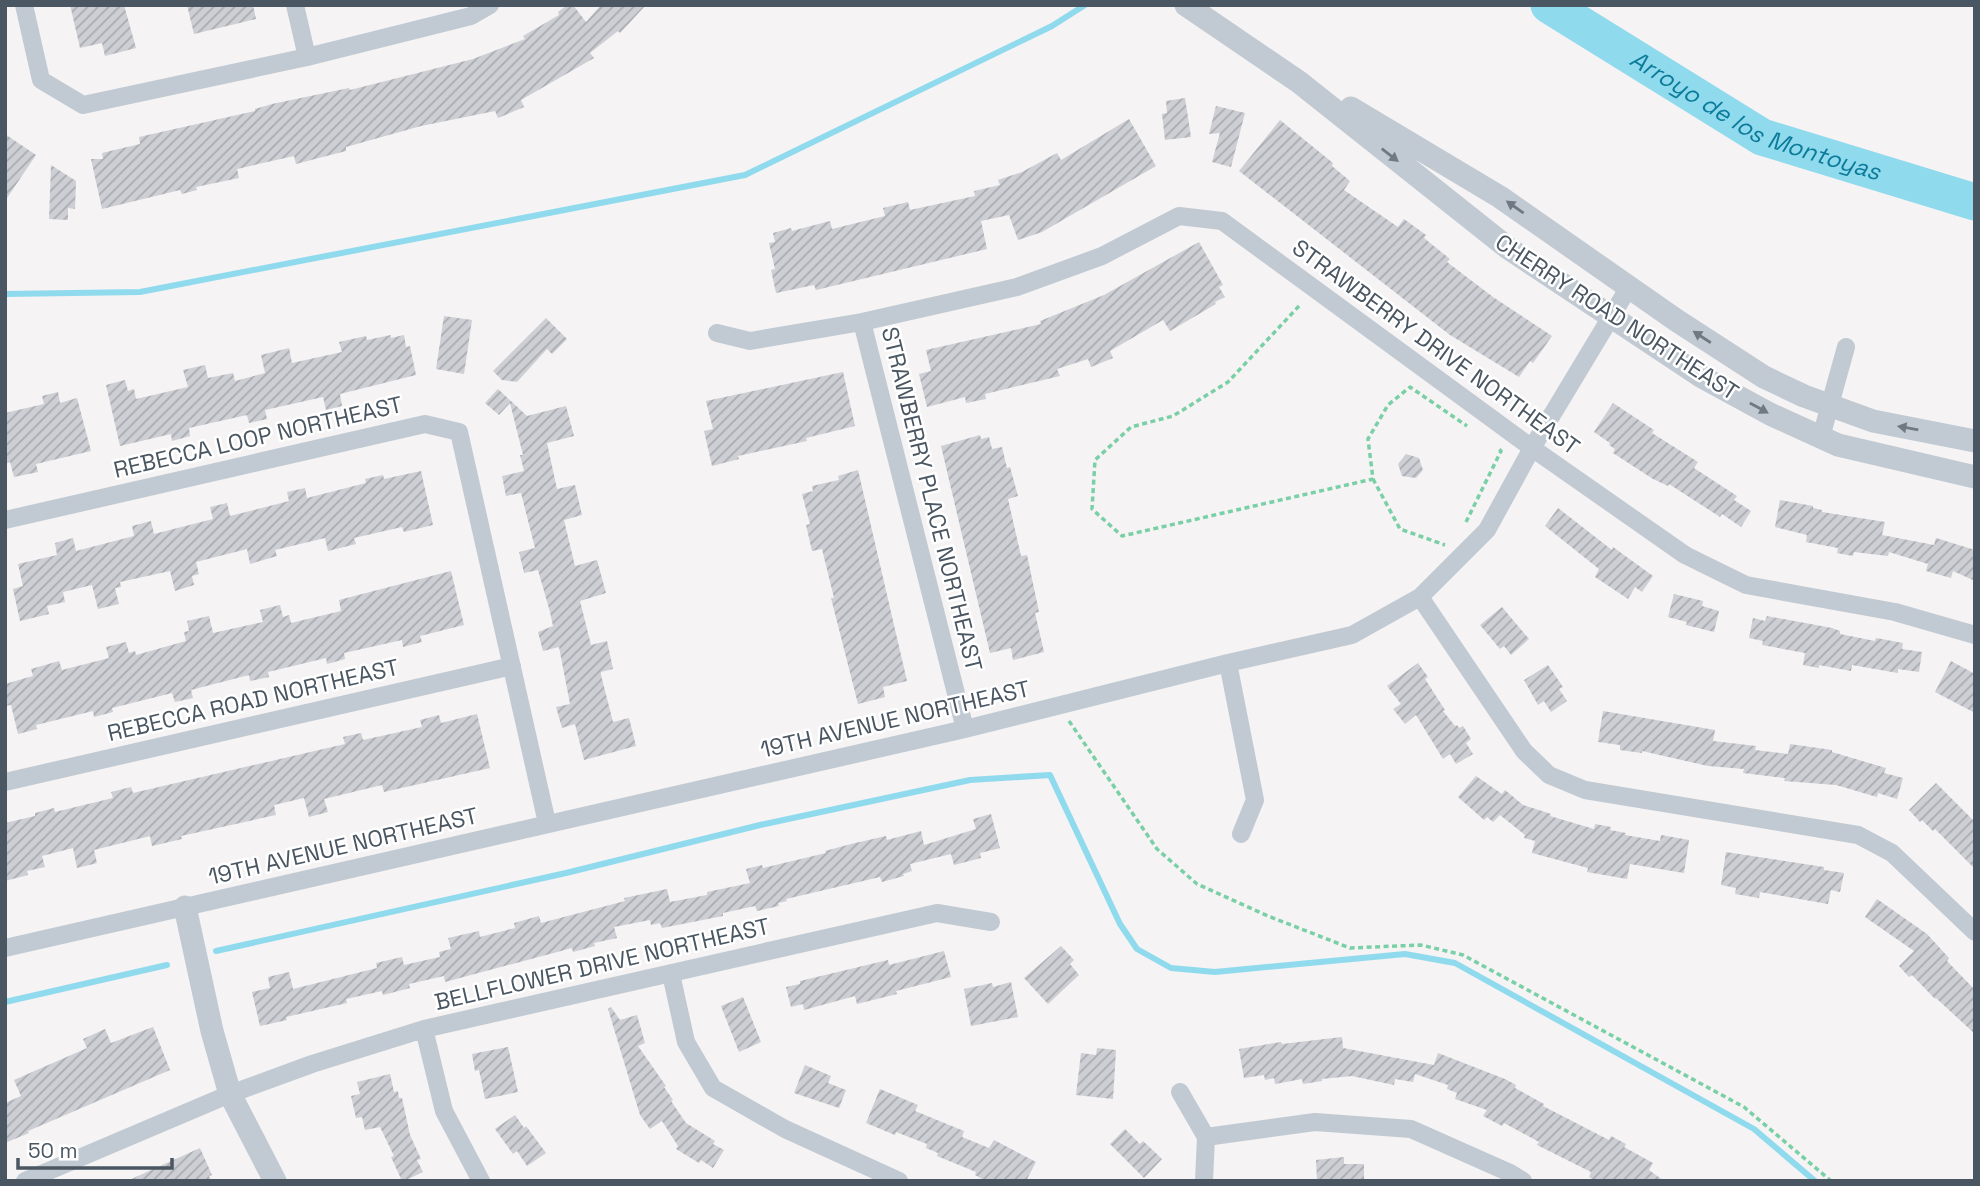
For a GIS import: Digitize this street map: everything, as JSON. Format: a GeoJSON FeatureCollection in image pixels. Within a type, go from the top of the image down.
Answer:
{"type":"FeatureCollection","features":[{"type":"Feature","properties":{"kind":"street"},"geometry":{"type":"LineString","coordinates":[[24,5],[41,80],[83,105],[307,57],[471,16],[490,5]]}},
{"type":"Feature","properties":{"kind":"street"},"geometry":{"type":"LineString","coordinates":[[295,5],[307,57]]}},
{"type":"Feature","properties":{"kind":"street","name":"CHERRY ROAD NORTHEAST"},"geometry":{"type":"LineString","coordinates":[[1186,5],[1299,82],[1508,248],[1702,377],[1770,414],[1838,445],[1975,477]]}},
{"type":"Feature","properties":{"kind":"street","name":"CHERRY ROAD NORTHEAST"},"geometry":{"type":"LineString","coordinates":[[1299,82],[1347,106],[1500,197],[1764,377],[1873,421],[1975,441]]}},
{"type":"Feature","properties":{"kind":"street","name":"STRAWBERRY DRIVE NORTHEAST"},"geometry":{"type":"LineString","coordinates":[[718,333],[750,341],[862,322],[1017,287],[1102,256],[1179,216],[1222,221],[1532,449],[1685,555],[1746,585],[1895,612],[1975,635]]}},
{"type":"Feature","properties":{"kind":"street","name":"19TH AVENUE NORTHEAST"},"geometry":{"type":"LineString","coordinates":[[5,948],[965,729],[1352,635],[1420,597],[1487,530],[1629,287]]}},
{"type":"Feature","properties":{"kind":"street","name":"STRAWBERRY PLACE NORTHEAST"},"geometry":{"type":"LineString","coordinates":[[862,322],[965,729]]}},
{"type":"Feature","properties":{"kind":"street"},"geometry":{"type":"LineString","coordinates":[[1821,437],[1846,347]]}},
{"type":"Feature","properties":{"kind":"street","name":"REBECCA LOOP NORTHEAST"},"geometry":{"type":"LineString","coordinates":[[5,520],[425,424],[459,432],[547,823]]}},
{"type":"Feature","properties":{"kind":"street"},"geometry":{"type":"LineString","coordinates":[[1420,597],[1524,751],[1549,775],[1585,789],[1858,835],[1892,853],[1975,932]]}},
{"type":"Feature","properties":{"kind":"street"},"geometry":{"type":"LineString","coordinates":[[1228,663],[1255,800],[1241,834]]}},
{"type":"Feature","properties":{"kind":"street","name":"REBECCA ROAD NORTHEAST"},"geometry":{"type":"LineString","coordinates":[[5,782],[512,666]]}},
{"type":"Feature","properties":{"kind":"street"},"geometry":{"type":"LineString","coordinates":[[185,907],[212,1031],[230,1094],[275,1181]]}},
{"type":"Feature","properties":{"kind":"street","name":"BELLFLOWER DRIVE NORTHEAST"},"geometry":{"type":"LineString","coordinates":[[25,1181],[230,1094],[312,1064],[424,1029],[937,913],[991,922]]}},
{"type":"Feature","properties":{"kind":"street"},"geometry":{"type":"LineString","coordinates":[[671,974],[686,1042],[713,1088],[785,1129],[899,1181]]}},
{"type":"Feature","properties":{"kind":"street"},"geometry":{"type":"LineString","coordinates":[[424,1029],[444,1111],[481,1181]]}},
{"type":"Feature","properties":{"kind":"street"},"geometry":{"type":"LineString","coordinates":[[1180,1091],[1206,1137],[1203,1181]]}},
{"type":"Feature","properties":{"kind":"street"},"geometry":{"type":"LineString","coordinates":[[1206,1137],[1315,1122],[1411,1129],[1513,1178]]}},
{"type":"Feature","properties":{"kind":"path"},"geometry":{"type":"LineString","coordinates":[[1299,306],[1228,382],[1173,416],[1131,427],[1095,460],[1092,509],[1122,536],[1373,479]]}},
{"type":"Feature","properties":{"kind":"path"},"geometry":{"type":"LineString","coordinates":[[1446,546],[1400,529],[1373,479],[1368,439],[1388,405],[1410,387],[1467,427]]}},
{"type":"Feature","properties":{"kind":"path"},"geometry":{"type":"LineString","coordinates":[[1462,526],[1470,517],[1502,451],[1490,443]]}},
{"type":"Feature","properties":{"kind":"path"},"geometry":{"type":"LineString","coordinates":[[1058,705],[1157,849],[1197,884],[1268,916],[1350,948],[1421,945],[1463,955],[1744,1107],[1831,1181]]}},
{"type":"Feature","properties":{"kind":"building"},"geometry":{"type":"Polygon","coordinates":[[[70,5],[124,5],[136,48],[105,56],[102,43],[80,48],[70,5]]]}},
{"type":"Feature","properties":{"kind":"building"},"geometry":{"type":"Polygon","coordinates":[[[187,5],[253,5],[256,19],[194,34],[187,5]]]}},
{"type":"Feature","properties":{"kind":"building"},"geometry":{"type":"Polygon","coordinates":[[[567,5],[573,5],[586,22],[601,5],[646,5],[620,33],[618,31],[590,53],[594,58],[521,100],[524,107],[498,118],[495,111],[421,126],[346,147],[346,151],[296,164],[294,156],[237,169],[239,178],[196,187],[197,190],[182,194],[180,190],[102,209],[91,159],[103,159],[102,153],[140,144],[139,137],[255,111],[272,104],[349,88],[350,90],[473,59],[525,39],[523,36],[559,15],[558,12],[567,5]]]}},
{"type":"Feature","properties":{"kind":"building"},"geometry":{"type":"Polygon","coordinates":[[[1185,98],[1191,137],[1165,140],[1162,114],[1167,113],[1166,101],[1185,98]]]}},
{"type":"Feature","properties":{"kind":"building"},"geometry":{"type":"Polygon","coordinates":[[[1216,106],[1245,113],[1231,167],[1212,162],[1220,133],[1209,134],[1216,106]]]}},
{"type":"Feature","properties":{"kind":"building"},"geometry":{"type":"Polygon","coordinates":[[[1129,119],[1156,166],[1042,232],[1018,240],[1009,215],[981,221],[987,249],[816,290],[814,285],[776,293],[771,270],[775,269],[769,243],[775,242],[773,233],[830,221],[832,229],[885,216],[883,208],[908,202],[910,210],[975,196],[974,191],[1000,185],[998,180],[1022,172],[1057,153],[1061,160],[1129,119]]]}},
{"type":"Feature","properties":{"kind":"building"},"geometry":{"type":"Polygon","coordinates":[[[1280,120],[1333,163],[1332,166],[1350,181],[1344,190],[1398,227],[1404,219],[1426,235],[1424,238],[1450,259],[1447,262],[1493,297],[1552,336],[1533,363],[1530,361],[1519,377],[1450,335],[1239,171],[1280,120]]]}},
{"type":"Feature","properties":{"kind":"building"},"geometry":{"type":"Polygon","coordinates":[[[5,134],[36,155],[5,201],[5,134]]]}},
{"type":"Feature","properties":{"kind":"building"},"geometry":{"type":"Polygon","coordinates":[[[51,165],[76,181],[75,209],[68,208],[68,220],[49,219],[51,165]]]}},
{"type":"Feature","properties":{"kind":"building"},"geometry":{"type":"Polygon","coordinates":[[[1199,242],[1223,285],[1219,287],[1225,297],[1215,302],[1216,304],[1170,331],[1163,320],[1110,351],[1113,358],[1091,367],[1088,359],[1057,369],[1060,376],[985,394],[986,399],[966,403],[965,397],[927,407],[919,374],[931,371],[926,350],[1041,324],[1040,321],[1104,295],[1199,242]]]}},
{"type":"Feature","properties":{"kind":"building"},"geometry":{"type":"Polygon","coordinates":[[[444,316],[472,320],[464,374],[436,369],[444,316]]]}},
{"type":"Feature","properties":{"kind":"building"},"geometry":{"type":"Polygon","coordinates":[[[546,318],[567,339],[552,354],[547,349],[517,382],[502,380],[493,371],[546,318]]]}},
{"type":"Feature","properties":{"kind":"building"},"geometry":{"type":"Polygon","coordinates":[[[391,335],[391,338],[404,335],[406,347],[410,346],[416,375],[340,394],[342,406],[326,410],[323,397],[265,410],[267,419],[249,423],[247,415],[189,428],[190,436],[172,441],[171,434],[120,446],[106,385],[125,380],[128,391],[134,389],[136,399],[188,387],[183,370],[205,365],[208,378],[233,373],[235,381],[265,373],[261,355],[289,348],[292,363],[342,352],[339,342],[366,336],[367,340],[391,335]]]}},
{"type":"Feature","properties":{"kind":"building"},"geometry":{"type":"Polygon","coordinates":[[[843,372],[855,426],[806,438],[807,441],[738,456],[739,459],[712,466],[704,431],[713,429],[706,401],[843,372]]]}},
{"type":"Feature","properties":{"kind":"building"},"geometry":{"type":"Polygon","coordinates":[[[498,389],[527,416],[566,406],[574,436],[547,443],[557,489],[575,485],[582,515],[564,520],[575,566],[597,560],[606,593],[580,601],[591,645],[607,641],[613,669],[601,672],[601,675],[613,722],[629,718],[636,746],[584,760],[575,724],[562,728],[556,707],[570,704],[559,647],[543,651],[538,632],[553,626],[550,612],[538,570],[524,573],[519,552],[535,548],[521,493],[506,496],[502,476],[524,471],[520,455],[523,455],[510,403],[499,415],[485,403],[498,389]]]}},
{"type":"Feature","properties":{"kind":"building"},"geometry":{"type":"Polygon","coordinates":[[[58,392],[60,403],[77,398],[91,451],[36,464],[38,472],[14,477],[10,462],[5,464],[5,413],[44,404],[42,396],[58,392]]]}},
{"type":"Feature","properties":{"kind":"building"},"geometry":{"type":"Polygon","coordinates":[[[1613,403],[1654,430],[1652,433],[1698,462],[1694,468],[1737,496],[1734,500],[1751,511],[1741,527],[1722,514],[1720,517],[1669,484],[1668,486],[1653,479],[1613,453],[1615,449],[1610,443],[1594,432],[1613,403]]]}},
{"type":"Feature","properties":{"kind":"building"},"geometry":{"type":"Polygon","coordinates":[[[980,435],[981,439],[989,437],[992,449],[1002,447],[1007,468],[1010,467],[1018,496],[1008,499],[1021,556],[1027,555],[1039,612],[1035,613],[1044,652],[1013,660],[1011,648],[990,653],[941,446],[980,435]]]}},
{"type":"Feature","properties":{"kind":"building"},"geometry":{"type":"Polygon","coordinates":[[[1406,454],[1419,458],[1423,470],[1416,478],[1402,476],[1398,464],[1406,454]]]}},
{"type":"Feature","properties":{"kind":"building"},"geometry":{"type":"Polygon","coordinates":[[[858,470],[907,681],[883,687],[885,697],[858,704],[831,598],[834,598],[822,549],[812,551],[806,525],[810,524],[802,494],[813,491],[812,486],[839,480],[838,476],[858,470]]]}},
{"type":"Feature","properties":{"kind":"building"},"geometry":{"type":"Polygon","coordinates":[[[421,471],[433,525],[404,532],[402,527],[354,538],[356,544],[328,551],[325,538],[275,550],[277,556],[250,564],[247,549],[196,562],[199,574],[192,576],[194,585],[175,591],[170,571],[120,582],[121,587],[115,588],[119,604],[98,609],[92,585],[63,592],[65,602],[47,606],[49,614],[20,621],[13,589],[23,586],[18,564],[57,555],[55,543],[73,538],[76,551],[134,536],[132,526],[151,521],[154,534],[213,519],[210,507],[227,503],[230,516],[289,501],[287,492],[305,488],[307,498],[366,483],[365,479],[383,475],[384,479],[421,471]]]}},
{"type":"Feature","properties":{"kind":"building"},"geometry":{"type":"Polygon","coordinates":[[[1780,500],[1813,506],[1822,512],[1885,522],[1882,535],[1934,545],[1936,538],[1975,550],[1975,581],[1953,571],[1951,578],[1926,571],[1928,564],[1889,552],[1888,556],[1854,552],[1853,556],[1837,553],[1838,548],[1806,542],[1807,535],[1775,527],[1780,500]]]}},
{"type":"Feature","properties":{"kind":"building"},"geometry":{"type":"Polygon","coordinates":[[[1558,508],[1612,550],[1613,547],[1653,576],[1642,592],[1635,587],[1628,599],[1595,577],[1599,569],[1545,526],[1558,508]]]}},
{"type":"Feature","properties":{"kind":"building"},"geometry":{"type":"Polygon","coordinates":[[[451,571],[464,625],[420,636],[422,642],[403,647],[402,640],[344,653],[345,659],[327,664],[326,658],[268,672],[269,677],[250,681],[249,675],[191,690],[193,698],[175,702],[172,693],[112,708],[113,712],[94,717],[93,711],[36,725],[37,729],[18,734],[11,705],[5,706],[5,684],[33,676],[31,669],[59,661],[62,670],[109,658],[106,647],[126,642],[129,653],[135,651],[136,655],[186,641],[184,632],[189,631],[187,621],[209,616],[213,633],[263,622],[260,610],[280,605],[283,617],[289,615],[291,623],[341,611],[339,600],[451,571]]]}},
{"type":"Feature","properties":{"kind":"building"},"geometry":{"type":"Polygon","coordinates":[[[1674,594],[1703,601],[1702,606],[1719,611],[1714,632],[1668,617],[1674,594]]]}},
{"type":"Feature","properties":{"kind":"building"},"geometry":{"type":"Polygon","coordinates":[[[1502,607],[1529,639],[1511,655],[1504,646],[1500,649],[1480,625],[1502,607]]]}},
{"type":"Feature","properties":{"kind":"building"},"geometry":{"type":"Polygon","coordinates":[[[1767,616],[1832,628],[1840,631],[1840,634],[1875,641],[1876,638],[1903,643],[1902,649],[1922,652],[1919,672],[1898,669],[1898,673],[1852,665],[1851,671],[1803,665],[1805,653],[1762,645],[1763,641],[1749,638],[1753,618],[1765,621],[1767,616]]]}},
{"type":"Feature","properties":{"kind":"building"},"geometry":{"type":"Polygon","coordinates":[[[1951,661],[1975,674],[1975,713],[1935,692],[1951,661]]]}},
{"type":"Feature","properties":{"kind":"building"},"geometry":{"type":"Polygon","coordinates":[[[1418,663],[1428,677],[1425,679],[1445,710],[1443,711],[1455,726],[1463,726],[1471,739],[1466,743],[1473,754],[1456,764],[1450,754],[1443,759],[1416,715],[1405,724],[1393,709],[1401,704],[1387,686],[1418,663]]]}},
{"type":"Feature","properties":{"kind":"building"},"geometry":{"type":"Polygon","coordinates":[[[1548,665],[1563,687],[1559,689],[1567,701],[1551,712],[1544,701],[1538,705],[1524,680],[1548,665]]]}},
{"type":"Feature","properties":{"kind":"building"},"geometry":{"type":"Polygon","coordinates":[[[1603,711],[1715,730],[1713,741],[1756,746],[1755,750],[1788,754],[1790,744],[1832,750],[1886,768],[1884,773],[1903,778],[1897,799],[1878,793],[1877,797],[1836,785],[1784,781],[1785,778],[1743,773],[1744,769],[1708,766],[1642,751],[1620,750],[1620,745],[1598,742],[1603,711]]]}},
{"type":"Feature","properties":{"kind":"building"},"geometry":{"type":"Polygon","coordinates":[[[477,714],[490,768],[384,792],[382,785],[324,799],[328,812],[309,817],[304,798],[274,805],[276,815],[181,836],[182,839],[152,846],[150,836],[94,850],[97,863],[77,868],[73,848],[42,856],[45,867],[27,871],[28,875],[5,881],[5,823],[54,808],[55,812],[113,798],[111,792],[131,787],[133,793],[345,744],[343,737],[361,733],[363,740],[422,727],[420,720],[439,715],[441,723],[477,714]]]}},
{"type":"Feature","properties":{"kind":"building"},"geometry":{"type":"Polygon","coordinates":[[[1476,776],[1502,794],[1505,790],[1523,805],[1551,814],[1550,816],[1594,829],[1595,824],[1611,827],[1610,830],[1626,833],[1625,835],[1660,841],[1661,835],[1689,840],[1684,873],[1630,864],[1627,879],[1587,872],[1588,868],[1532,853],[1535,841],[1524,838],[1525,835],[1500,815],[1493,822],[1487,817],[1484,820],[1458,797],[1476,776]]]}},
{"type":"Feature","properties":{"kind":"building"},"geometry":{"type":"Polygon","coordinates":[[[1936,783],[1975,822],[1975,869],[1935,829],[1933,831],[1922,820],[1920,822],[1909,810],[1936,783]]]}},
{"type":"Feature","properties":{"kind":"building"},"geometry":{"type":"Polygon","coordinates":[[[991,814],[1000,848],[980,853],[981,858],[954,865],[951,854],[910,864],[912,871],[903,874],[904,876],[882,882],[880,877],[786,899],[787,901],[778,903],[779,906],[757,911],[755,906],[723,913],[723,916],[662,928],[660,923],[651,925],[650,920],[614,927],[617,938],[594,943],[595,946],[573,952],[572,948],[445,982],[444,976],[409,984],[410,988],[383,995],[382,991],[346,999],[347,1003],[260,1026],[252,992],[270,988],[268,977],[289,972],[293,989],[377,968],[376,963],[402,957],[404,965],[440,957],[439,952],[451,949],[448,938],[479,931],[480,937],[515,928],[514,923],[539,916],[541,923],[625,901],[624,898],[667,889],[670,902],[707,895],[707,892],[750,883],[746,869],[762,865],[763,868],[826,853],[825,851],[851,844],[886,836],[887,840],[921,831],[924,845],[976,829],[973,819],[991,814]]]}},
{"type":"Feature","properties":{"kind":"building"},"geometry":{"type":"Polygon","coordinates":[[[1726,852],[1824,867],[1824,870],[1844,873],[1840,892],[1831,890],[1828,904],[1760,892],[1759,898],[1735,894],[1736,888],[1721,885],[1726,852]]]}},
{"type":"Feature","properties":{"kind":"building"},"geometry":{"type":"Polygon","coordinates":[[[1877,899],[1927,934],[1949,958],[1947,961],[1975,990],[1975,1034],[1899,966],[1914,951],[1865,917],[1877,899]]]}},
{"type":"Feature","properties":{"kind":"building"},"geometry":{"type":"Polygon","coordinates":[[[1061,946],[1074,960],[1070,964],[1079,975],[1048,1004],[1024,978],[1061,946]]]}},
{"type":"Feature","properties":{"kind":"building"},"geometry":{"type":"Polygon","coordinates":[[[944,951],[951,977],[857,1004],[855,996],[804,1010],[803,1004],[791,1007],[786,987],[800,984],[800,981],[888,960],[889,965],[944,951]]]}},
{"type":"Feature","properties":{"kind":"building"},"geometry":{"type":"Polygon","coordinates":[[[1011,982],[1018,1017],[971,1026],[964,989],[992,983],[993,987],[1011,982]]]}},
{"type":"Feature","properties":{"kind":"building"},"geometry":{"type":"Polygon","coordinates":[[[743,997],[761,1042],[739,1052],[721,1006],[743,997]]]}},
{"type":"Feature","properties":{"kind":"building"},"geometry":{"type":"Polygon","coordinates":[[[611,1007],[620,1020],[637,1015],[645,1043],[638,1046],[666,1086],[664,1087],[673,1100],[671,1101],[686,1123],[715,1141],[713,1144],[724,1150],[713,1168],[676,1149],[678,1146],[662,1121],[650,1129],[640,1115],[608,1009],[611,1007]]]}},
{"type":"Feature","properties":{"kind":"building"},"geometry":{"type":"Polygon","coordinates":[[[153,1027],[170,1070],[5,1143],[5,1103],[21,1096],[14,1080],[87,1048],[83,1039],[105,1029],[111,1043],[153,1027]]]}},
{"type":"Feature","properties":{"kind":"building"},"geometry":{"type":"Polygon","coordinates":[[[1342,1037],[1343,1048],[1434,1065],[1438,1053],[1505,1079],[1516,1085],[1515,1088],[1544,1104],[1543,1106],[1609,1140],[1611,1136],[1626,1144],[1624,1147],[1653,1163],[1649,1170],[1664,1181],[1595,1181],[1589,1177],[1591,1172],[1537,1145],[1539,1142],[1504,1123],[1502,1126],[1483,1116],[1487,1110],[1455,1099],[1457,1093],[1447,1089],[1448,1085],[1415,1074],[1413,1082],[1395,1079],[1394,1085],[1352,1076],[1303,1084],[1302,1079],[1275,1084],[1274,1078],[1265,1080],[1264,1075],[1244,1078],[1239,1049],[1342,1037]]]}},
{"type":"Feature","properties":{"kind":"building"},"geometry":{"type":"Polygon","coordinates":[[[508,1047],[518,1092],[485,1099],[479,1070],[475,1071],[472,1054],[508,1047]]]}},
{"type":"Feature","properties":{"kind":"building"},"geometry":{"type":"Polygon","coordinates":[[[1097,1048],[1116,1050],[1113,1099],[1076,1095],[1081,1053],[1096,1055],[1097,1048]]]}},
{"type":"Feature","properties":{"kind":"building"},"geometry":{"type":"Polygon","coordinates":[[[805,1065],[831,1076],[828,1083],[846,1090],[839,1108],[794,1093],[805,1065]]]}},
{"type":"Feature","properties":{"kind":"building"},"geometry":{"type":"Polygon","coordinates":[[[390,1074],[394,1092],[398,1091],[399,1098],[402,1098],[410,1135],[421,1159],[417,1160],[423,1172],[404,1181],[391,1157],[394,1156],[380,1127],[365,1130],[362,1117],[356,1118],[351,1096],[360,1094],[357,1082],[390,1074]]]}},
{"type":"Feature","properties":{"kind":"building"},"geometry":{"type":"Polygon","coordinates":[[[880,1089],[918,1105],[915,1111],[964,1131],[962,1137],[989,1148],[994,1140],[1036,1162],[1026,1181],[986,1181],[975,1175],[976,1172],[937,1156],[938,1153],[926,1148],[927,1144],[866,1123],[880,1089]]]}},
{"type":"Feature","properties":{"kind":"building"},"geometry":{"type":"Polygon","coordinates":[[[515,1115],[546,1153],[527,1166],[517,1151],[513,1154],[495,1129],[515,1115]]]}},
{"type":"Feature","properties":{"kind":"building"},"geometry":{"type":"Polygon","coordinates":[[[1125,1129],[1140,1144],[1143,1141],[1162,1159],[1144,1178],[1110,1144],[1125,1129]]]}},
{"type":"Feature","properties":{"kind":"building"},"geometry":{"type":"Polygon","coordinates":[[[200,1148],[212,1175],[209,1176],[211,1181],[127,1181],[200,1148]]]}},
{"type":"Feature","properties":{"kind":"building"},"geometry":{"type":"Polygon","coordinates":[[[1344,1157],[1344,1164],[1364,1164],[1364,1181],[1317,1181],[1316,1160],[1344,1157]]]}},
{"type":"Feature","properties":{"kind":"waterway"},"geometry":{"type":"LineString","coordinates":[[5,294],[140,292],[745,175],[1052,26],[1085,5]]}},
{"type":"Feature","properties":{"kind":"waterway","name":"Arroyo de los Montoyas"},"geometry":{"type":"LineString","coordinates":[[1549,5],[1762,137],[1975,202]]}},
{"type":"Feature","properties":{"kind":"waterway"},"geometry":{"type":"LineString","coordinates":[[216,951],[566,873],[760,825],[970,780],[1050,775],[1120,924],[1137,949],[1171,968],[1215,972],[1405,954],[1455,963],[1754,1129],[1815,1181]]}},
{"type":"Feature","properties":{"kind":"waterway"},"geometry":{"type":"LineString","coordinates":[[5,1002],[167,965]]}}]}
